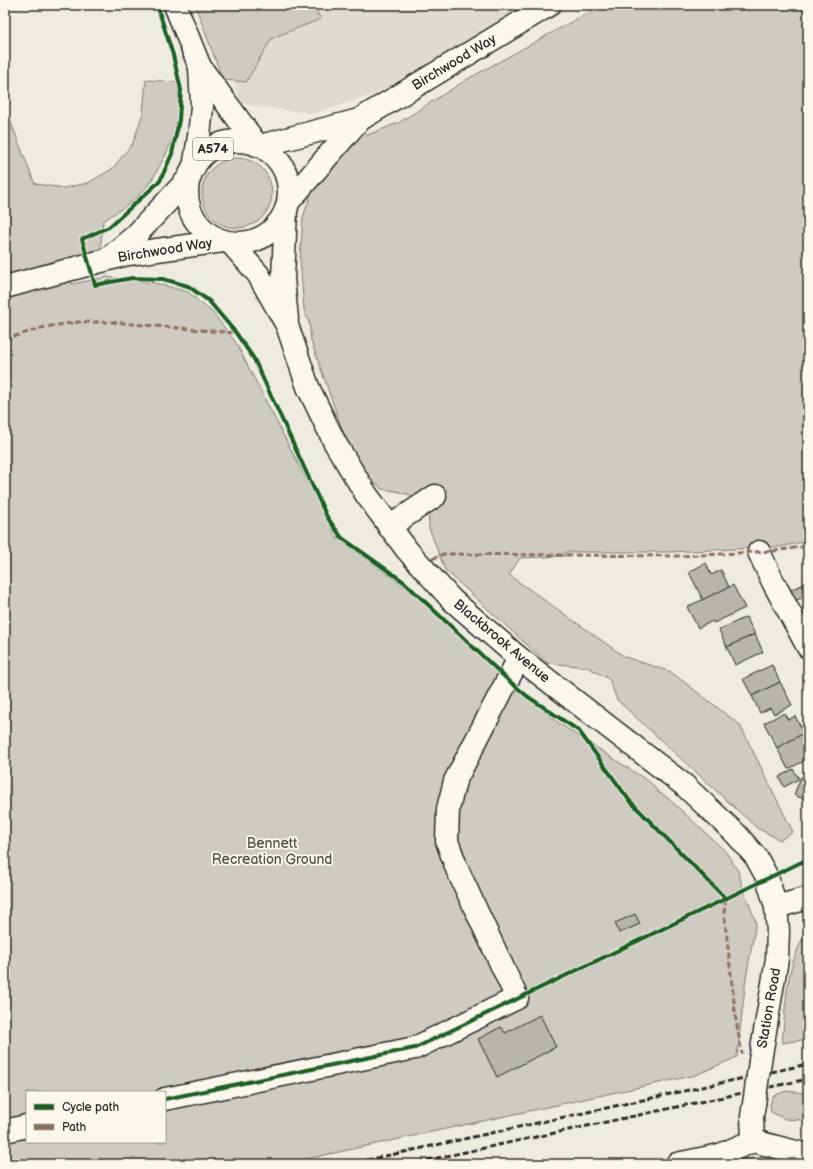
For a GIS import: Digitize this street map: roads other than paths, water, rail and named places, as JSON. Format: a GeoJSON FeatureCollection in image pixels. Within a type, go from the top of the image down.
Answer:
{"type":"FeatureCollection","features":[{"type":"Feature","properties":{"kind":"street"},"geometry":{"type":"LineString","coordinates":[[176,5],[200,67],[258,146]]}},
{"type":"Feature","properties":{"kind":"street","name":"Birchwood Way"},"geometry":{"type":"LineString","coordinates":[[258,146],[358,120],[550,5]]}},
{"type":"Feature","properties":{"kind":"street"},"geometry":{"type":"LineString","coordinates":[[192,172],[199,136],[202,107],[200,67]]}},
{"type":"Feature","properties":{"kind":"street","name":"Birchwood Way"},"geometry":{"type":"LineString","coordinates":[[287,206],[358,120]]}},
{"type":"Feature","properties":{"kind":"street","name":"A574"},"geometry":{"type":"LineString","coordinates":[[228,142],[243,142],[258,146],[274,156],[284,169],[289,185],[287,206],[278,225],[264,236],[248,242],[227,242],[209,234],[197,222],[190,208],[187,192],[192,172],[202,156],[214,148],[228,142]]}},
{"type":"Feature","properties":{"kind":"street","name":"Birchwood Way"},"geometry":{"type":"LineString","coordinates":[[108,259],[135,236],[192,172]]}},
{"type":"Feature","properties":{"kind":"street","name":"Blackbrook Avenue"},"geometry":{"type":"LineString","coordinates":[[287,206],[283,279],[287,325]]}},
{"type":"Feature","properties":{"kind":"street","name":"Birchwood Way"},"geometry":{"type":"LineString","coordinates":[[5,287],[128,254],[227,242]]}},
{"type":"Feature","properties":{"kind":"street","name":"Blackbrook Avenue"},"geometry":{"type":"LineString","coordinates":[[227,242],[258,274],[287,325],[308,387],[335,443],[366,494],[407,550],[452,600],[519,658],[684,785],[736,834],[756,857],[767,877],[776,907]]}},
{"type":"Feature","properties":{"kind":"street"},"geometry":{"type":"LineString","coordinates":[[389,527],[435,496]]}},
{"type":"Feature","properties":{"kind":"street"},"geometry":{"type":"LineString","coordinates":[[759,552],[773,582],[808,647]]}},
{"type":"Feature","properties":{"kind":"street"},"geometry":{"type":"LineString","coordinates":[[166,1099],[415,1048],[517,998],[457,868],[447,841],[448,809],[455,781],[519,658]]}},
{"type":"Feature","properties":{"kind":"street"},"geometry":{"type":"LineString","coordinates":[[776,907],[808,898]]}},
{"type":"Feature","properties":{"kind":"street","name":"Station Road"},"geometry":{"type":"LineString","coordinates":[[753,1141],[752,1116],[777,959],[778,931],[776,907]]}},
{"type":"Feature","properties":{"kind":"street"},"geometry":{"type":"LineString","coordinates":[[5,1131],[26,1126]]}},
{"type":"Feature","properties":{"kind":"street"},"geometry":{"type":"LineString","coordinates":[[677,1164],[720,1155],[753,1141],[808,1155]]}},
{"type":"Feature","properties":{"kind":"railway"},"geometry":{"type":"LineString","coordinates":[[349,1164],[808,1064]]}},
{"type":"Feature","properties":{"kind":"railway"},"geometry":{"type":"LineString","coordinates":[[409,1164],[808,1079]]}},
{"type":"Feature","properties":{"kind":"park label","name":"Bennett Recreation Ground"},"geometry":{"type":"Point","coordinates":[272,852]}}]}
